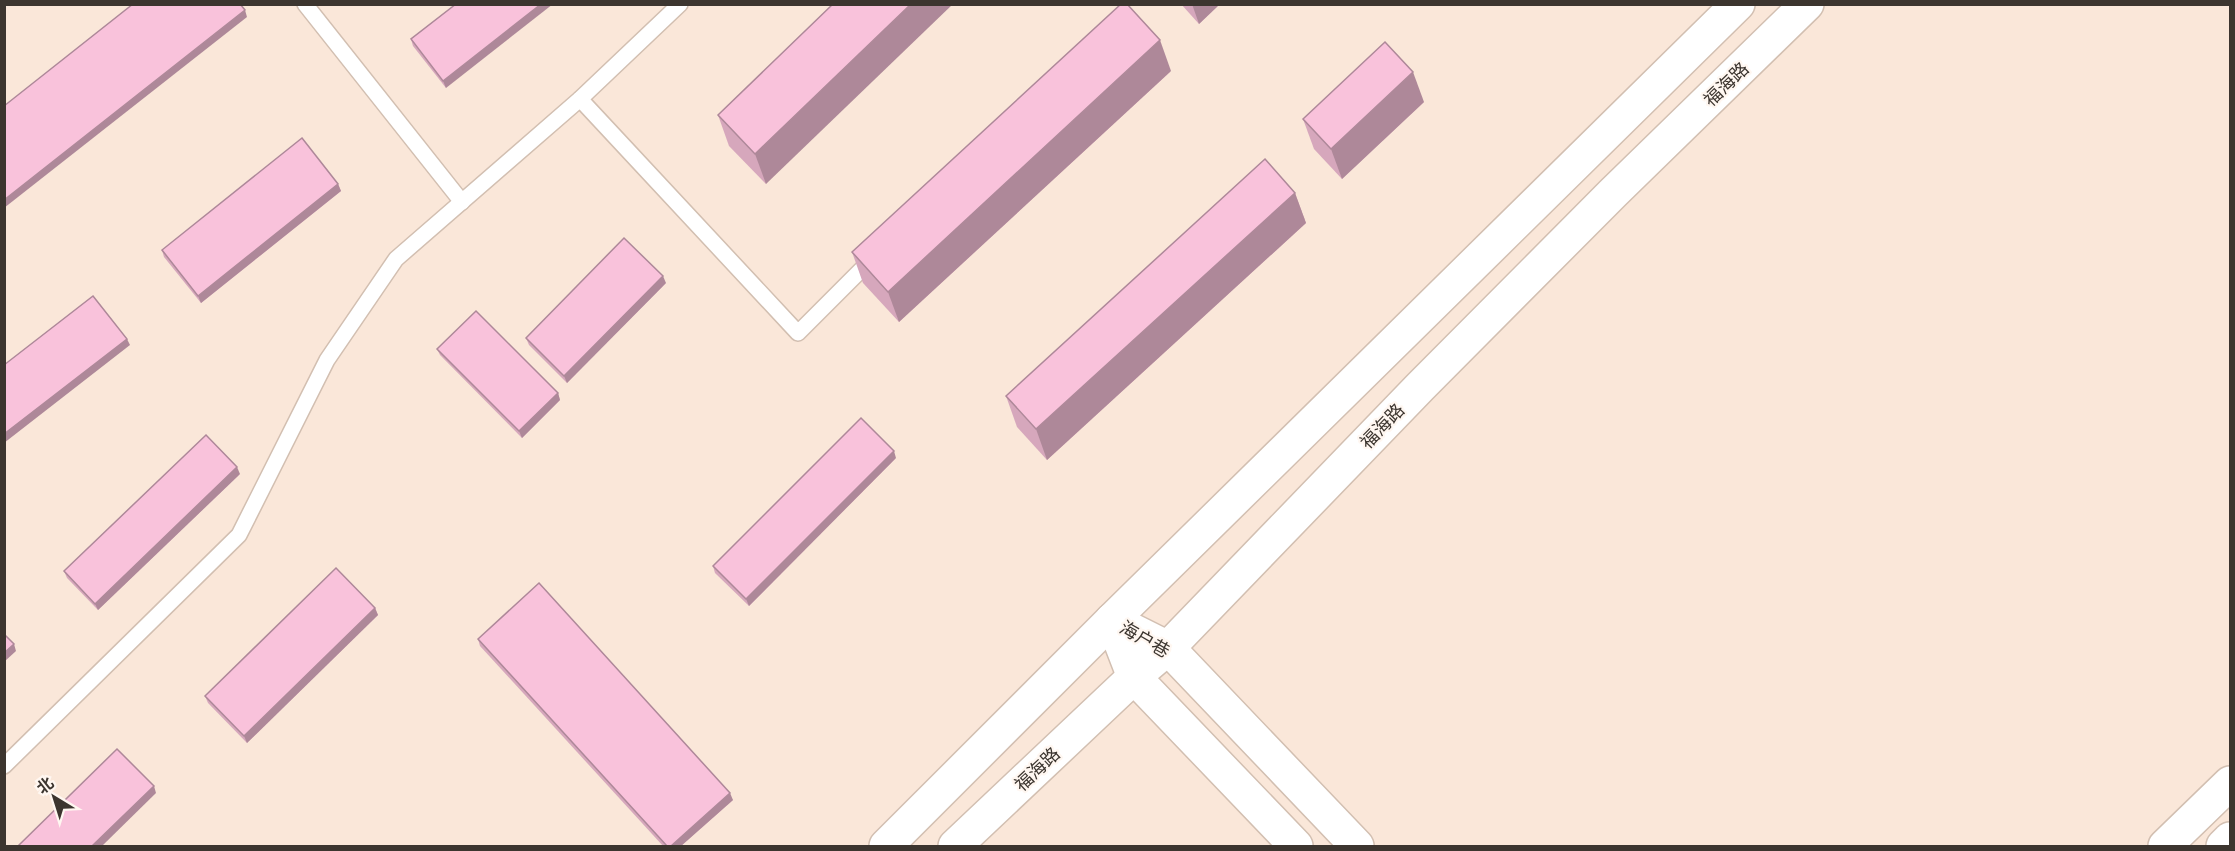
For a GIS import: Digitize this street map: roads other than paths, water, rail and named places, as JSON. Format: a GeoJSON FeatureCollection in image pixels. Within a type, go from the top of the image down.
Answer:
{"type":"FeatureCollection","features":[{"type":"Feature","properties":{"kind":"main road"},"geometry":{"type":"LineString","coordinates":[[886,846],[1112,620],[1738,4]]}},
{"type":"Feature","properties":{"kind":"main road","name":"福海路"},"geometry":{"type":"LineString","coordinates":[[955,846],[1134,677],[1168,648],[1470,336],[1807,4]]}},
{"type":"Feature","properties":{"kind":"main road","name":"海户巷"},"geometry":{"type":"LineString","coordinates":[[1112,620],[1168,648],[1357,846]]}},
{"type":"Feature","properties":{"kind":"main road","name":"海户巷"},"geometry":{"type":"LineString","coordinates":[[1112,620],[1134,677],[1296,846]]}},
{"type":"Feature","properties":{"kind":"main road"},"geometry":{"type":"LineString","coordinates":[[2165,846],[2230,783]]}},
{"type":"Feature","properties":{"kind":"main road"},"geometry":{"type":"LineString","coordinates":[[2223,846],[2230,839]]}},
{"type":"Feature","properties":{"kind":"lane"},"geometry":{"type":"LineString","coordinates":[[305,4],[462,202]]}},
{"type":"Feature","properties":{"kind":"lane"},"geometry":{"type":"LineString","coordinates":[[4,766],[239,535],[327,360],[396,259],[580,99],[680,4]]}},
{"type":"Feature","properties":{"kind":"lane"},"geometry":{"type":"LineString","coordinates":[[580,99],[798,333],[881,250]]}}]}
